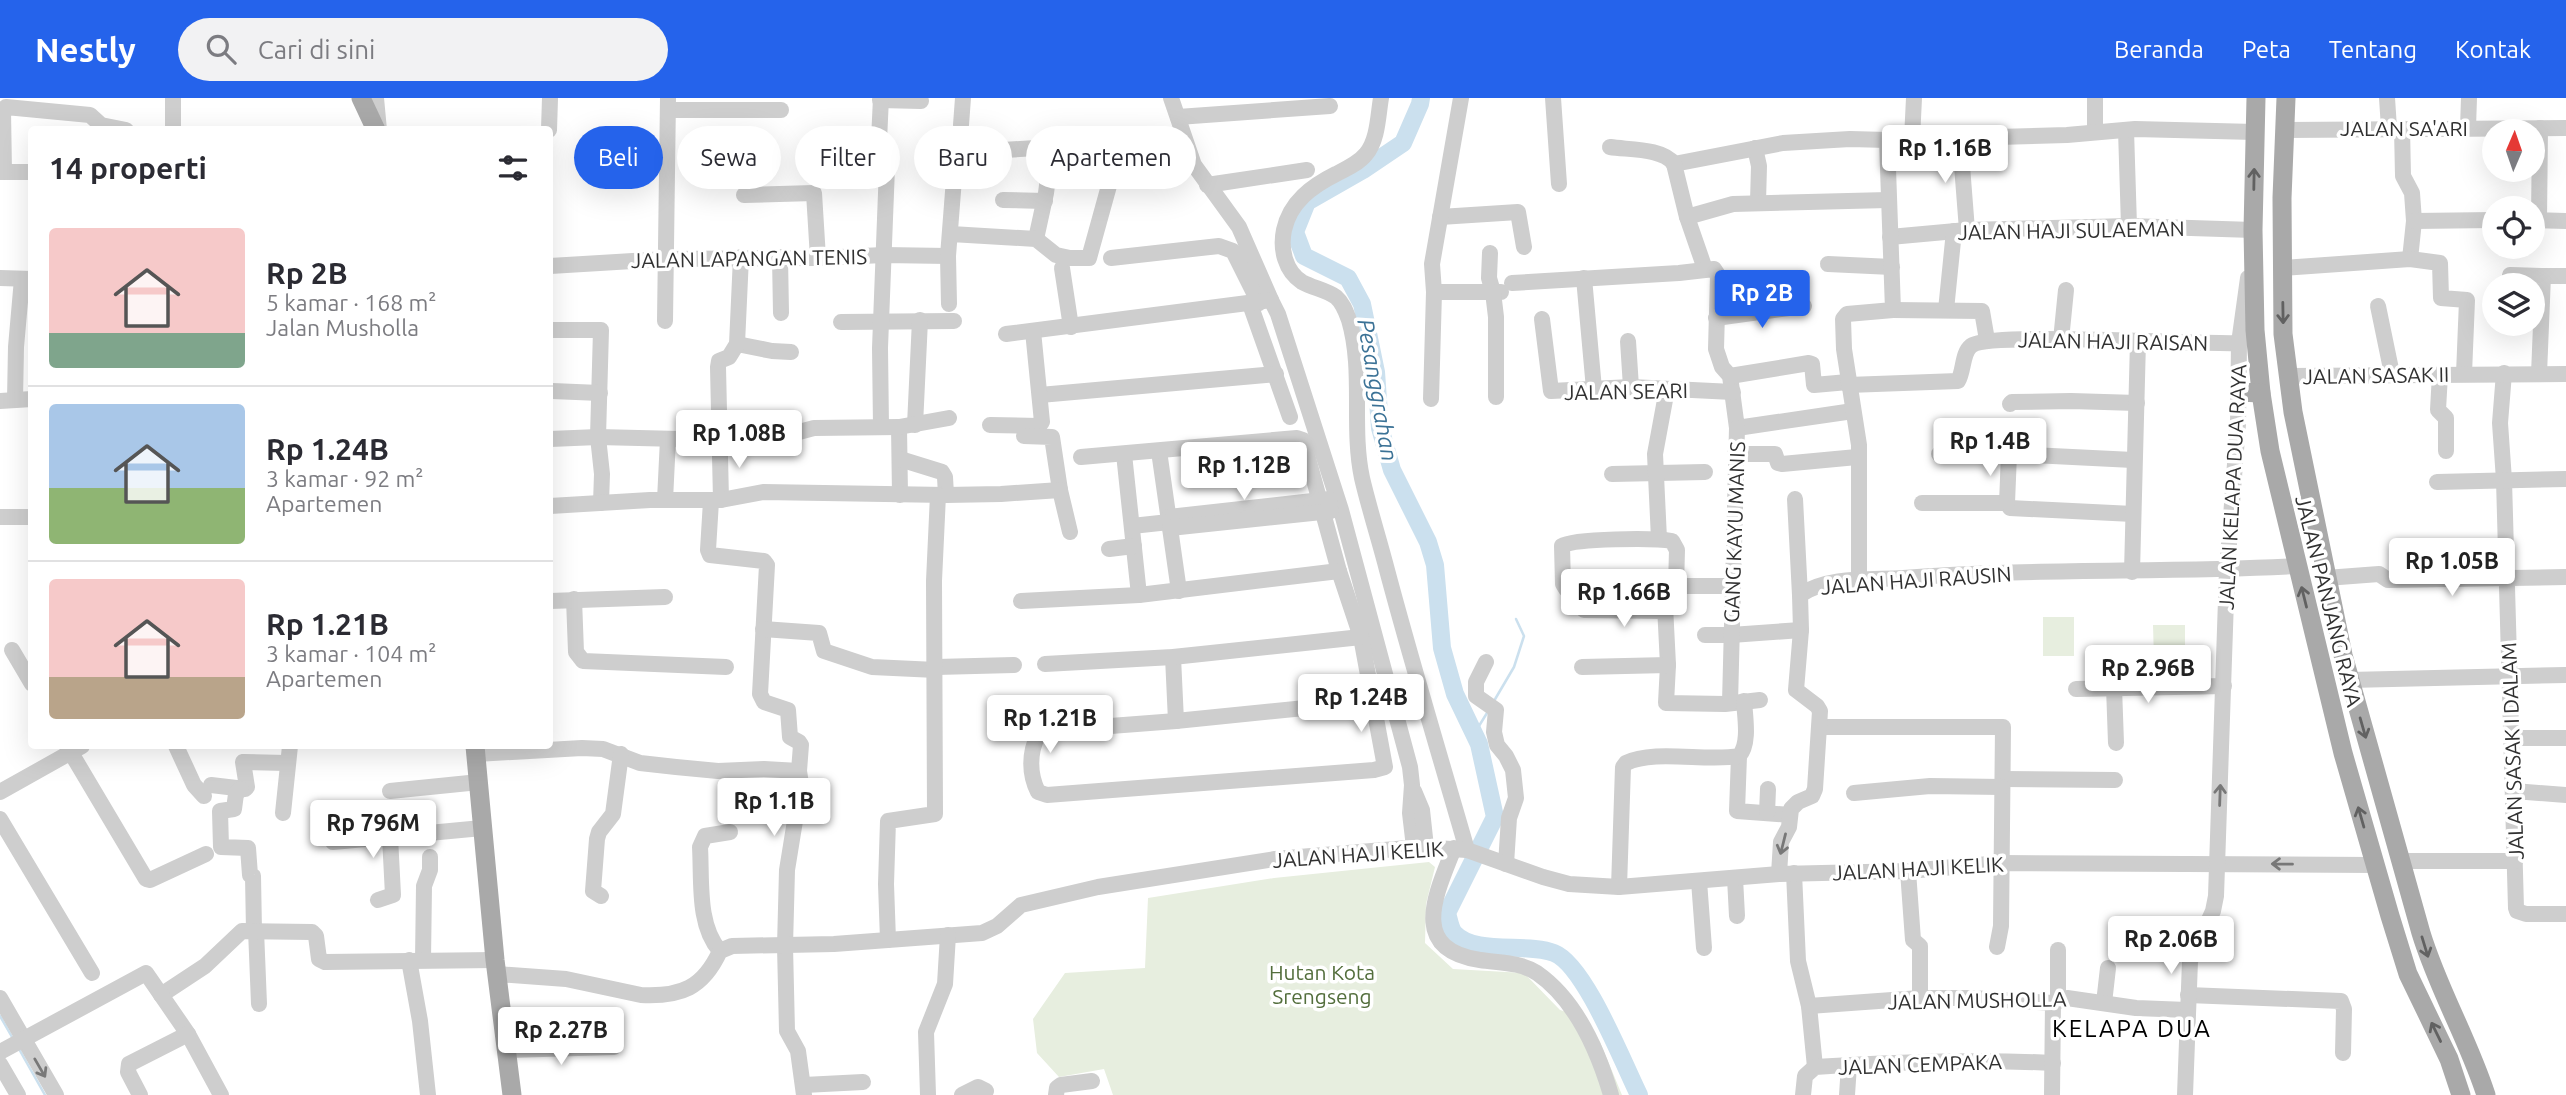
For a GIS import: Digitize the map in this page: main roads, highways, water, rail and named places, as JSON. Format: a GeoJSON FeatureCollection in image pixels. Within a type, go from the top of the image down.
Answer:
{"type":"FeatureCollection","features":[{"type":"Feature","properties":{"kind":"main road"},"geometry":{"type":"LineString","coordinates":[[361,98],[375,126]]}},
{"type":"Feature","properties":{"kind":"main road","name":"JALAN PANJANG RAYA"},"geometry":{"type":"LineString","coordinates":[[2256,98],[2253,230],[2255,330],[2270,451],[2343,754],[2375,865],[2408,974],[2449,1059],[2461,1095]]}},
{"type":"Feature","properties":{"kind":"main road","name":"JALAN PANJANG RAYA"},"geometry":{"type":"LineString","coordinates":[[2286,98],[2283,334],[2300,453],[2349,680],[2400,861],[2432,970],[2456,1018],[2486,1095]]}},
{"type":"Feature","properties":{"kind":"main road"},"geometry":{"type":"LineString","coordinates":[[2238,392],[2261,393]]}},
{"type":"Feature","properties":{"kind":"main road"},"geometry":{"type":"LineString","coordinates":[[476,750],[496,967],[512,1095]]}},
{"type":"Feature","properties":{"kind":"waterway","name":"Pesanggrahan"},"geometry":{"type":"LineString","coordinates":[[1421,98],[1403,143],[1307,202],[1295,232],[1304,256],[1348,278],[1362,304],[1376,372],[1380,428],[1392,470],[1428,542],[1435,565],[1442,648],[1455,694],[1479,744],[1495,817],[1447,913],[1452,929],[1463,940],[1475,944],[1543,950],[1566,961],[1602,1016],[1639,1095]]}},
{"type":"Feature","properties":{"kind":"waterway"},"geometry":{"type":"LineString","coordinates":[[1494,701],[1514,667],[1524,636],[1516,619]]}},
{"type":"Feature","properties":{"kind":"waterway"},"geometry":{"type":"LineString","coordinates":[[1474,734],[1487,713]]}},
{"type":"Feature","properties":{"kind":"waterway"},"geometry":{"type":"LineString","coordinates":[[0,1016],[12,1037]]}},
{"type":"Feature","properties":{"kind":"waterway"},"geometry":{"type":"LineString","coordinates":[[19,1049],[45,1095]]}},
{"type":"Feature","properties":{"kind":"district","name":"KELAPA DUA"},"geometry":{"type":"Point","coordinates":[2132,1028]}},
{"type":"Feature","properties":{"kind":"park label","name":"Hutan Kota Srengseng"},"geometry":{"type":"Point","coordinates":[1322,984]}}]}
